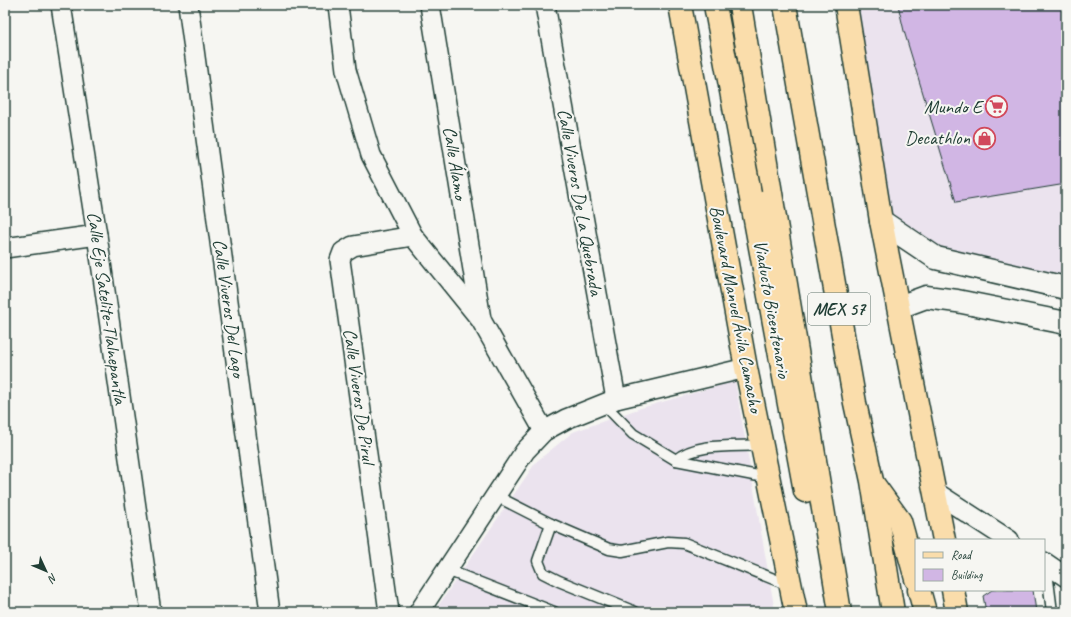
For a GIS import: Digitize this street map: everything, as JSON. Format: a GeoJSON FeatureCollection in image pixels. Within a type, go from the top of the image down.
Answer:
{"type":"FeatureCollection","features":[{"type":"Feature","properties":{"kind":"main road","name":"Boulevard Manuel Ávila Camacho"},"geometry":{"type":"LineString","coordinates":[[680,5],[746,368],[796,612]]}},
{"type":"Feature","properties":{"kind":"main road"},"geometry":{"type":"LineString","coordinates":[[703,5],[748,54]]}},
{"type":"Feature","properties":{"kind":"main road","name":"Viaducto Bicentenario"},"geometry":{"type":"LineString","coordinates":[[715,5],[828,612]]}},
{"type":"Feature","properties":{"kind":"main road","name":"MEX 57"},"geometry":{"type":"LineString","coordinates":[[740,5],[840,612]]}},
{"type":"Feature","properties":{"kind":"main road","name":"MEX 57"},"geometry":{"type":"LineString","coordinates":[[785,5],[856,403],[872,481],[893,612]]}},
{"type":"Feature","properties":{"kind":"main road"},"geometry":{"type":"LineString","coordinates":[[846,5],[881,221],[944,539]]}},
{"type":"Feature","properties":{"kind":"main road"},"geometry":{"type":"LineString","coordinates":[[881,221],[936,258],[1066,288]]}},
{"type":"Feature","properties":{"kind":"main road"},"geometry":{"type":"LineString","coordinates":[[899,307],[926,297],[957,300],[1066,323]]}},
{"type":"Feature","properties":{"kind":"main road"},"geometry":{"type":"LineString","coordinates":[[872,481],[900,521],[915,575]]}},
{"type":"Feature","properties":{"kind":"main road"},"geometry":{"type":"LineString","coordinates":[[919,591],[925,612]]}},
{"type":"Feature","properties":{"kind":"main road"},"geometry":{"type":"LineString","coordinates":[[953,591],[957,612]]}},
{"type":"Feature","properties":{"kind":"street","name":"Calle Eje Satelite-Tlalnepantla"},"geometry":{"type":"LineString","coordinates":[[61,5],[97,235],[151,612]]}},
{"type":"Feature","properties":{"kind":"street","name":"Calle Viveros Del Lago"},"geometry":{"type":"LineString","coordinates":[[188,5],[270,612]]}},
{"type":"Feature","properties":{"kind":"street"},"geometry":{"type":"LineString","coordinates":[[338,5],[346,70],[371,155],[413,236],[481,320],[544,431]]}},
{"type":"Feature","properties":{"kind":"street","name":"Calle Álamo"},"geometry":{"type":"LineString","coordinates":[[430,5],[481,320]]}},
{"type":"Feature","properties":{"kind":"street","name":"Calle Viveros De La Quebrada"},"geometry":{"type":"LineString","coordinates":[[545,5],[610,401]]}},
{"type":"Feature","properties":{"kind":"street"},"geometry":{"type":"LineString","coordinates":[[5,248],[97,235]]}},
{"type":"Feature","properties":{"kind":"street","name":"Calle Viveros De Pirul"},"geometry":{"type":"LineString","coordinates":[[389,612],[340,260],[343,252],[353,246],[413,236]]}},
{"type":"Feature","properties":{"kind":"street"},"geometry":{"type":"LineString","coordinates":[[419,612],[525,451],[544,431],[566,419],[610,401],[746,368]]}},
{"type":"Feature","properties":{"kind":"street"},"geometry":{"type":"LineString","coordinates":[[935,492],[1007,539]]}},
{"type":"Feature","properties":{"kind":"street"},"geometry":{"type":"LineString","coordinates":[[1045,563],[1066,577]]}},
{"type":"Feature","properties":{"kind":"lane"},"geometry":{"type":"LineString","coordinates":[[610,401],[633,434],[676,460],[769,478]]}},
{"type":"Feature","properties":{"kind":"lane"},"geometry":{"type":"LineString","coordinates":[[676,460],[683,454],[696,448],[762,446]]}},
{"type":"Feature","properties":{"kind":"lane"},"geometry":{"type":"LineString","coordinates":[[496,496],[551,524],[609,549],[622,551],[668,542],[684,543],[791,586]]}},
{"type":"Feature","properties":{"kind":"lane"},"geometry":{"type":"LineString","coordinates":[[551,524],[538,561],[543,573],[572,587],[635,612]]}},
{"type":"Feature","properties":{"kind":"lane"},"geometry":{"type":"LineString","coordinates":[[1045,563],[1052,612]]}},
{"type":"Feature","properties":{"kind":"lane"},"geometry":{"type":"LineString","coordinates":[[447,570],[554,612]]}},
{"type":"Feature","properties":{"kind":"shaded area","name":"Mundo E"},"geometry":{"type":"Polygon","coordinates":[[[846,5],[1066,5],[1066,288],[989,270],[881,221],[846,5]]]}},
{"type":"Feature","properties":{"kind":"shaded area"},"geometry":{"type":"Polygon","coordinates":[[[735,381],[775,612],[434,612],[536,462],[573,432],[638,409],[735,381]]]}},
{"type":"Feature","properties":{"kind":"building","name":"Mundo E"},"geometry":{"type":"Polygon","coordinates":[[[898,5],[1066,5],[1066,184],[956,202],[904,31],[898,5]]]}},
{"type":"Feature","properties":{"kind":"building"},"geometry":{"type":"Polygon","coordinates":[[[990,591],[1033,591],[1036,612],[986,612],[983,596],[990,591]]]}},
{"type":"Feature","properties":{"kind":"place","name":"Mundo E"},"geometry":{"type":"Point","coordinates":[997,107]}},
{"type":"Feature","properties":{"kind":"place","name":"Decathlon"},"geometry":{"type":"Point","coordinates":[985,138]}}]}
